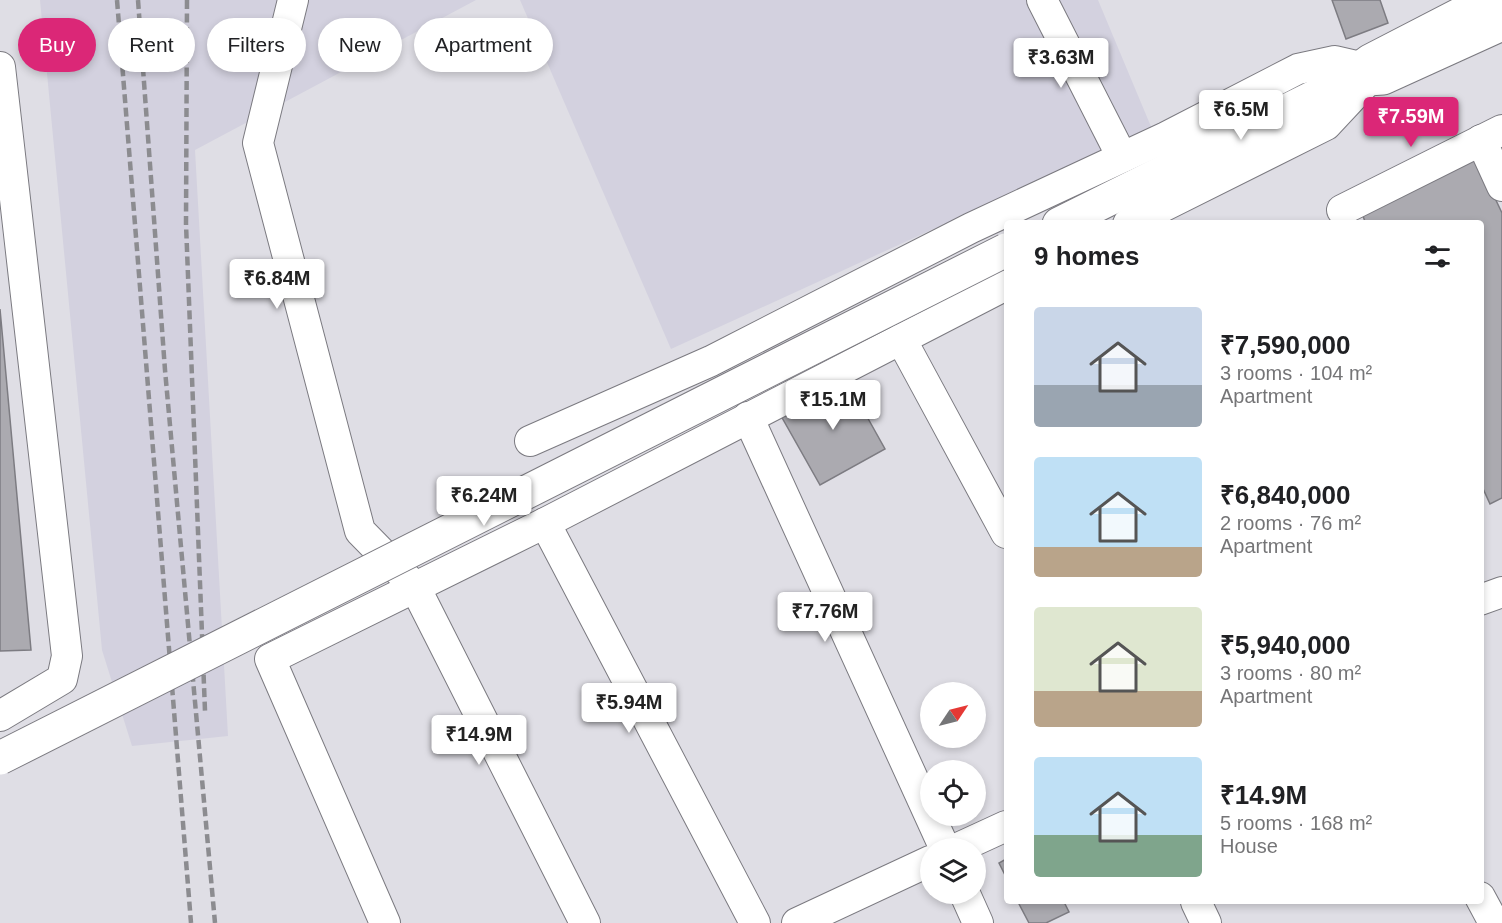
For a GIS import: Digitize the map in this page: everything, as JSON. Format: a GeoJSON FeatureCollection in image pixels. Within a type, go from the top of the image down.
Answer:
{"type":"FeatureCollection","features":[{"type":"Feature","properties":{"kind":"highway"},"geometry":{"type":"LineString","coordinates":[[1067,220],[1348,80],[1488,0]]}},
{"type":"Feature","properties":{"kind":"highway"},"geometry":{"type":"LineString","coordinates":[[1348,80],[1383,78],[1502,24]]}},
{"type":"Feature","properties":{"kind":"highway"},"geometry":{"type":"LineString","coordinates":[[0,758],[1004,251]]}},
{"type":"Feature","properties":{"kind":"street"},"geometry":{"type":"LineString","coordinates":[[293,0],[258,143],[360,531],[415,587],[585,923]]}},
{"type":"Feature","properties":{"kind":"street"},"geometry":{"type":"LineString","coordinates":[[1042,0],[1122,157]]}},
{"type":"Feature","properties":{"kind":"street"},"geometry":{"type":"LineString","coordinates":[[530,441],[711,361],[971,228],[1122,157],[1298,69],[1335,61],[1348,80],[1326,125],[1142,220]]}},
{"type":"Feature","properties":{"kind":"street"},"geometry":{"type":"LineString","coordinates":[[0,67],[68,656],[62,679],[0,716]]}},
{"type":"Feature","properties":{"kind":"street"},"geometry":{"type":"LineString","coordinates":[[1342,210],[1491,135],[1502,186]]}},
{"type":"Feature","properties":{"kind":"street"},"geometry":{"type":"LineString","coordinates":[[385,923],[270,659],[545,523],[1004,286]]}},
{"type":"Feature","properties":{"kind":"street"},"geometry":{"type":"LineString","coordinates":[[901,339],[1004,529]]}},
{"type":"Feature","properties":{"kind":"street"},"geometry":{"type":"LineString","coordinates":[[748,417],[940,838]]}},
{"type":"Feature","properties":{"kind":"street"},"geometry":{"type":"LineString","coordinates":[[545,523],[755,923]]}},
{"type":"Feature","properties":{"kind":"street"},"geometry":{"type":"LineString","coordinates":[[1484,599],[1502,592]]}},
{"type":"Feature","properties":{"kind":"street"},"geometry":{"type":"LineString","coordinates":[[980,838],[1004,827]]}},
{"type":"Feature","properties":{"kind":"street"},"geometry":{"type":"LineString","coordinates":[[797,923],[920,866]]}},
{"type":"Feature","properties":{"kind":"street"},"geometry":{"type":"LineString","coordinates":[[969,904],[978,923]]}},
{"type":"Feature","properties":{"kind":"street"},"geometry":{"type":"LineString","coordinates":[[1197,904],[1206,923]]}},
{"type":"Feature","properties":{"kind":"street"},"geometry":{"type":"LineString","coordinates":[[1484,904],[1494,923]]}},
{"type":"Feature","properties":{"kind":"shaded area"},"geometry":{"type":"Polygon","coordinates":[[[40,0],[476,0],[442,18],[414,18],[414,33],[402,40],[402,18],[318,18],[318,72],[341,72],[195,150],[228,736],[132,746],[102,650],[47,72],[96,72],[96,18],[42,18],[40,0]]]}},
{"type":"Feature","properties":{"kind":"shaded area"},"geometry":{"type":"Polygon","coordinates":[[[520,0],[1098,0],[1152,129],[671,349],[551,72],[553,72],[553,18],[528,18],[520,0]]]}},
{"type":"Feature","properties":{"kind":"building"},"geometry":{"type":"Polygon","coordinates":[[[1332,0],[1380,0],[1388,23],[1346,39],[1332,0]]]}},
{"type":"Feature","properties":{"kind":"building"},"geometry":{"type":"Polygon","coordinates":[[[1475,156],[1502,213],[1502,498],[1490,504],[1484,491],[1484,220],[1364,220],[1361,211],[1475,156]]]}},
{"type":"Feature","properties":{"kind":"building"},"geometry":{"type":"Polygon","coordinates":[[[0,309],[31,650],[0,651],[0,309]]]}},
{"type":"Feature","properties":{"kind":"building"},"geometry":{"type":"Polygon","coordinates":[[[842,372],[885,449],[820,485],[780,414],[813,396],[818,404],[833,396],[825,381],[842,372]]]}},
{"type":"Feature","properties":{"kind":"building"},"geometry":{"type":"Polygon","coordinates":[[[1004,860],[1004,873],[999,863],[1004,860]]]}},
{"type":"Feature","properties":{"kind":"building"},"geometry":{"type":"Polygon","coordinates":[[[1019,904],[1065,904],[1069,912],[1046,923],[1029,923],[1019,904]]]}},
{"type":"Feature","properties":{"kind":"railway"},"geometry":{"type":"LineString","coordinates":[[117,0],[191,923]]}},
{"type":"Feature","properties":{"kind":"railway"},"geometry":{"type":"LineString","coordinates":[[138,0],[165,370],[215,923]]}},
{"type":"Feature","properties":{"kind":"railway"},"geometry":{"type":"LineString","coordinates":[[187,0],[186,224],[205,711]]}}]}
